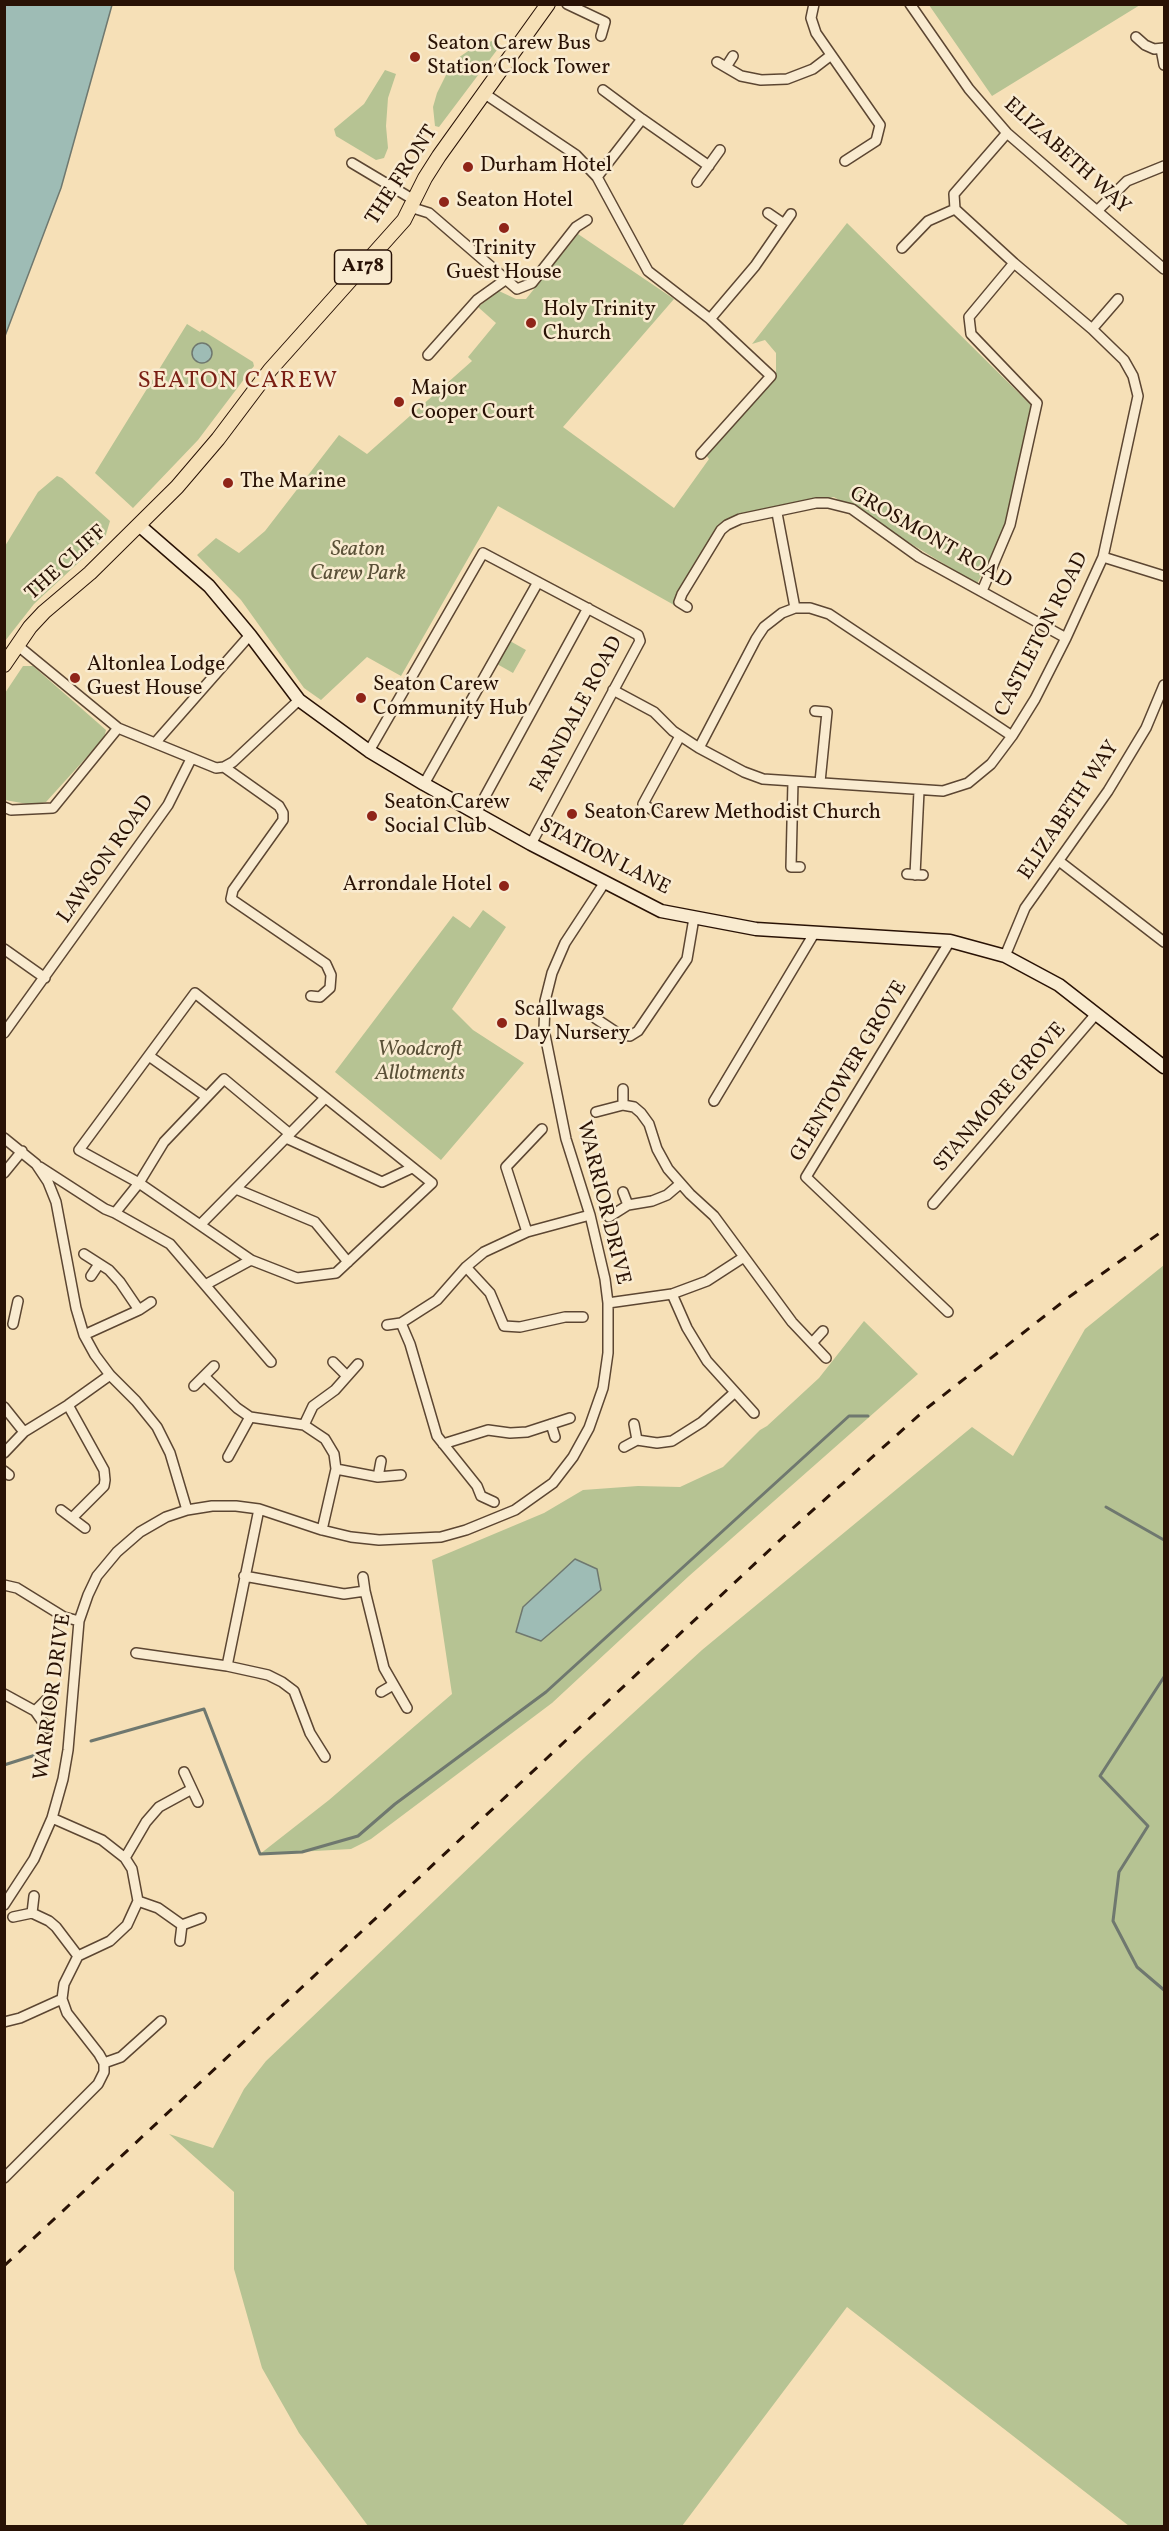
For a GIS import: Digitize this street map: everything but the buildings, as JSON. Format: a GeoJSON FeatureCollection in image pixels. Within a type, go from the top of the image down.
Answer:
{"type":"FeatureCollection","features":[{"type":"Feature","properties":{"kind":"main road","name":"THE FRONT"},"geometry":{"type":"LineString","coordinates":[[140,526],[198,463],[270,370],[404,220],[439,156],[548,4]]}},
{"type":"Feature","properties":{"kind":"main road","name":"STATION LANE"},"geometry":{"type":"LineString","coordinates":[[140,526],[209,586],[250,635],[299,700],[369,751],[531,844],[661,911],[756,929],[950,941],[1005,956],[1059,985],[1164,1067]]}},
{"type":"Feature","properties":{"kind":"main road","name":"THE CLIFF"},"geometry":{"type":"LineString","coordinates":[[4,664],[44,612],[140,526]]}},
{"type":"Feature","properties":{"kind":"street"},"geometry":{"type":"LineString","coordinates":[[567,4],[605,22],[601,36]]}},
{"type":"Feature","properties":{"kind":"street"},"geometry":{"type":"LineString","coordinates":[[814,4],[811,18],[816,33],[880,125],[876,141],[845,161]]}},
{"type":"Feature","properties":{"kind":"street","name":"ELIZABETH WAY"},"geometry":{"type":"LineString","coordinates":[[910,4],[969,88],[1007,133],[1164,269]]}},
{"type":"Feature","properties":{"kind":"street"},"geometry":{"type":"LineString","coordinates":[[1137,37],[1145,45],[1163,49],[1164,65]]}},
{"type":"Feature","properties":{"kind":"street"},"geometry":{"type":"LineString","coordinates":[[726,67],[733,56]]}},
{"type":"Feature","properties":{"kind":"street"},"geometry":{"type":"LineString","coordinates":[[717,62],[741,76],[761,80],[787,79],[813,69],[830,56]]}},
{"type":"Feature","properties":{"kind":"street"},"geometry":{"type":"LineString","coordinates":[[603,90],[709,166]]}},
{"type":"Feature","properties":{"kind":"street"},"geometry":{"type":"LineString","coordinates":[[485,94],[576,155],[597,177],[648,271],[710,319],[771,376],[701,454]]}},
{"type":"Feature","properties":{"kind":"street"},"geometry":{"type":"LineString","coordinates":[[597,177],[642,119]]}},
{"type":"Feature","properties":{"kind":"street"},"geometry":{"type":"LineString","coordinates":[[902,248],[928,221],[955,209],[954,194],[1007,133]]}},
{"type":"Feature","properties":{"kind":"street"},"geometry":{"type":"LineString","coordinates":[[697,182],[720,150]]}},
{"type":"Feature","properties":{"kind":"street"},"geometry":{"type":"LineString","coordinates":[[352,163],[429,213],[517,289],[532,283],[576,227],[587,220]]}},
{"type":"Feature","properties":{"kind":"street"},"geometry":{"type":"LineString","coordinates":[[1097,211],[1127,181],[1164,166]]}},
{"type":"Feature","properties":{"kind":"street","name":"CASTLETON ROAD"},"geometry":{"type":"LineString","coordinates":[[613,690],[654,712],[680,736],[699,748],[744,772],[763,779],[943,791],[968,783],[991,764],[1012,736],[1035,699],[1103,557],[1138,396],[1133,376],[1124,360],[955,209]]}},
{"type":"Feature","properties":{"kind":"street"},"geometry":{"type":"LineString","coordinates":[[768,213],[784,224]]}},
{"type":"Feature","properties":{"kind":"street"},"geometry":{"type":"LineString","coordinates":[[710,319],[755,266],[791,214]]}},
{"type":"Feature","properties":{"kind":"street"},"geometry":{"type":"LineString","coordinates":[[982,591],[1010,525],[1037,403],[971,334],[969,317],[1014,263]]}},
{"type":"Feature","properties":{"kind":"street"},"geometry":{"type":"LineString","coordinates":[[428,355],[477,300],[506,280]]}},
{"type":"Feature","properties":{"kind":"street"},"geometry":{"type":"LineString","coordinates":[[1092,329],[1118,299]]}},
{"type":"Feature","properties":{"kind":"street","name":"GROSMONT ROAD"},"geometry":{"type":"LineString","coordinates":[[687,607],[679,602],[681,594],[721,530],[740,519],[816,503],[839,504],[863,517],[919,557],[1066,638]]}},
{"type":"Feature","properties":{"kind":"street"},"geometry":{"type":"LineString","coordinates":[[777,513],[795,608]]}},
{"type":"Feature","properties":{"kind":"street"},"geometry":{"type":"LineString","coordinates":[[369,751],[483,553],[588,608],[476,813]]}},
{"type":"Feature","properties":{"kind":"street"},"geometry":{"type":"LineString","coordinates":[[1103,557],[1164,576]]}},
{"type":"Feature","properties":{"kind":"street"},"geometry":{"type":"LineString","coordinates":[[424,784],[538,582]]}},
{"type":"Feature","properties":{"kind":"street","name":"FARNDALE ROAD"},"geometry":{"type":"LineString","coordinates":[[531,844],[640,641],[638,634],[588,608]]}},
{"type":"Feature","properties":{"kind":"street"},"geometry":{"type":"LineString","coordinates":[[699,748],[764,627],[795,608],[810,608],[829,615],[1012,736]]}},
{"type":"Feature","properties":{"kind":"street"},"geometry":{"type":"LineString","coordinates":[[155,743],[250,635]]}},
{"type":"Feature","properties":{"kind":"street"},"geometry":{"type":"LineString","coordinates":[[17,645],[118,728],[216,768],[233,762],[299,700]]}},
{"type":"Feature","properties":{"kind":"street","name":"ELIZABETH WAY"},"geometry":{"type":"LineString","coordinates":[[1005,956],[1025,908],[1108,791],[1146,728],[1164,685]]}},
{"type":"Feature","properties":{"kind":"street"},"geometry":{"type":"LineString","coordinates":[[815,711],[827,712],[820,782]]}},
{"type":"Feature","properties":{"kind":"street"},"geometry":{"type":"LineString","coordinates":[[4,807],[11,810],[53,808],[118,728]]}},
{"type":"Feature","properties":{"kind":"street"},"geometry":{"type":"LineString","coordinates":[[657,813],[643,804],[680,736]]}},
{"type":"Feature","properties":{"kind":"street","name":"LAWSON ROAD"},"geometry":{"type":"LineString","coordinates":[[4,1033],[168,805],[191,759]]}},
{"type":"Feature","properties":{"kind":"street"},"geometry":{"type":"LineString","coordinates":[[224,767],[279,806],[283,813],[283,820],[233,890],[231,899],[326,964],[331,975],[330,988],[320,997],[311,996]]}},
{"type":"Feature","properties":{"kind":"street"},"geometry":{"type":"LineString","coordinates":[[793,781],[791,867],[800,867]]}},
{"type":"Feature","properties":{"kind":"street"},"geometry":{"type":"LineString","coordinates":[[915,875],[919,791]]}},
{"type":"Feature","properties":{"kind":"street"},"geometry":{"type":"LineString","coordinates":[[1059,861],[1164,942]]}},
{"type":"Feature","properties":{"kind":"street","name":"WARRIOR DRIVE"},"geometry":{"type":"LineString","coordinates":[[4,1905],[34,1859],[52,1818],[68,1750],[79,1621],[98,1576],[117,1552],[140,1532],[166,1517],[187,1510],[228,1506],[259,1509],[322,1530],[380,1540],[441,1537],[500,1518],[552,1483],[573,1457],[589,1428],[603,1388],[608,1353],[608,1303],[605,1279],[590,1215],[566,1139],[544,1030],[544,1001],[552,972],[566,943],[605,882]]}},
{"type":"Feature","properties":{"kind":"street"},"geometry":{"type":"LineString","coordinates":[[586,1012],[619,1034],[630,1036],[638,1031],[687,959],[694,918]]}},
{"type":"Feature","properties":{"kind":"street"},"geometry":{"type":"LineString","coordinates":[[714,1101],[815,932]]}},
{"type":"Feature","properties":{"kind":"street","name":"GLENTOWER GROVE"},"geometry":{"type":"LineString","coordinates":[[948,1312],[806,1177],[950,941]]}},
{"type":"Feature","properties":{"kind":"street"},"geometry":{"type":"LineString","coordinates":[[4,949],[45,978]]}},
{"type":"Feature","properties":{"kind":"street"},"geometry":{"type":"LineString","coordinates":[[195,993],[326,1098],[432,1184],[336,1273],[297,1278],[251,1260],[139,1183],[79,1150],[195,993]]}},
{"type":"Feature","properties":{"kind":"street","name":"STANMORE GROVE"},"geometry":{"type":"LineString","coordinates":[[933,1204],[1096,1014]]}},
{"type":"Feature","properties":{"kind":"street"},"geometry":{"type":"LineString","coordinates":[[148,1056],[207,1097]]}},
{"type":"Feature","properties":{"kind":"street"},"geometry":{"type":"LineString","coordinates":[[115,1213],[139,1183],[164,1142],[224,1079],[288,1136],[382,1182],[412,1168]]}},
{"type":"Feature","properties":{"kind":"street"},"geometry":{"type":"LineString","coordinates":[[623,1089],[623,1105]]}},
{"type":"Feature","properties":{"kind":"street"},"geometry":{"type":"LineString","coordinates":[[200,1225],[326,1098]]}},
{"type":"Feature","properties":{"kind":"street"},"geometry":{"type":"LineString","coordinates":[[596,1112],[623,1105],[634,1107],[641,1113],[649,1124],[657,1149],[680,1184],[714,1216],[792,1322],[826,1358]]}},
{"type":"Feature","properties":{"kind":"street"},"geometry":{"type":"LineString","coordinates":[[527,1232],[506,1167],[542,1129]]}},
{"type":"Feature","properties":{"kind":"street"},"geometry":{"type":"LineString","coordinates":[[4,1138],[36,1164],[105,1209],[170,1244],[270,1362]]}},
{"type":"Feature","properties":{"kind":"street"},"geometry":{"type":"LineString","coordinates":[[4,1173],[22,1151]]}},
{"type":"Feature","properties":{"kind":"street"},"geometry":{"type":"LineString","coordinates":[[36,1164],[48,1182],[56,1203],[76,1308],[84,1335],[110,1375],[136,1401],[157,1427],[170,1453],[187,1510]]}},
{"type":"Feature","properties":{"kind":"street"},"geometry":{"type":"LineString","coordinates":[[609,1217],[628,1205],[652,1201],[667,1195],[680,1184]]}},
{"type":"Feature","properties":{"kind":"street"},"geometry":{"type":"LineString","coordinates":[[236,1189],[315,1222],[348,1262]]}},
{"type":"Feature","properties":{"kind":"street"},"geometry":{"type":"LineString","coordinates":[[622,1192],[628,1205]]}},
{"type":"Feature","properties":{"kind":"street"},"geometry":{"type":"LineString","coordinates":[[387,1326],[401,1323],[437,1300],[466,1267],[484,1252],[527,1232],[590,1215]]}},
{"type":"Feature","properties":{"kind":"street"},"geometry":{"type":"LineString","coordinates":[[84,1254],[120,1282],[139,1310]]}},
{"type":"Feature","properties":{"kind":"street"},"geometry":{"type":"LineString","coordinates":[[608,1303],[672,1294],[707,1281],[744,1257]]}},
{"type":"Feature","properties":{"kind":"street"},"geometry":{"type":"LineString","coordinates":[[206,1285],[251,1260]]}},
{"type":"Feature","properties":{"kind":"street"},"geometry":{"type":"LineString","coordinates":[[91,1276],[99,1264]]}},
{"type":"Feature","properties":{"kind":"street"},"geometry":{"type":"LineString","coordinates":[[466,1267],[490,1293],[504,1326],[520,1327],[565,1317],[583,1317]]}},
{"type":"Feature","properties":{"kind":"street"},"geometry":{"type":"LineString","coordinates":[[672,1294],[687,1328],[707,1361],[754,1413]]}},
{"type":"Feature","properties":{"kind":"street"},"geometry":{"type":"LineString","coordinates":[[13,1324],[18,1301]]}},
{"type":"Feature","properties":{"kind":"street"},"geometry":{"type":"LineString","coordinates":[[84,1335],[139,1310],[151,1302]]}},
{"type":"Feature","properties":{"kind":"street"},"geometry":{"type":"LineString","coordinates":[[4,1311],[15,1312]]}},
{"type":"Feature","properties":{"kind":"street"},"geometry":{"type":"LineString","coordinates":[[401,1323],[410,1344],[437,1436],[477,1486],[481,1496],[494,1502]]}},
{"type":"Feature","properties":{"kind":"street"},"geometry":{"type":"LineString","coordinates":[[812,1343],[824,1331]]}},
{"type":"Feature","properties":{"kind":"street"},"geometry":{"type":"LineString","coordinates":[[333,1362],[347,1376]]}},
{"type":"Feature","properties":{"kind":"street"},"geometry":{"type":"LineString","coordinates":[[304,1425],[313,1406],[335,1390],[358,1364]]}},
{"type":"Feature","properties":{"kind":"street"},"geometry":{"type":"LineString","coordinates":[[194,1386],[214,1366]]}},
{"type":"Feature","properties":{"kind":"street"},"geometry":{"type":"LineString","coordinates":[[4,1453],[24,1432],[68,1405],[110,1375]]}},
{"type":"Feature","properties":{"kind":"street"},"geometry":{"type":"LineString","coordinates":[[204,1376],[237,1408],[250,1417],[304,1425],[312,1428],[325,1439],[334,1454],[336,1469],[322,1530]]}},
{"type":"Feature","properties":{"kind":"street"},"geometry":{"type":"LineString","coordinates":[[624,1447],[637,1440],[657,1443],[672,1441],[702,1422],[734,1393]]}},
{"type":"Feature","properties":{"kind":"street"},"geometry":{"type":"LineString","coordinates":[[68,1405],[104,1470],[105,1480],[104,1486],[72,1518]]}},
{"type":"Feature","properties":{"kind":"street"},"geometry":{"type":"LineString","coordinates":[[4,1407],[24,1432]]}},
{"type":"Feature","properties":{"kind":"street"},"geometry":{"type":"LineString","coordinates":[[228,1457],[250,1417]]}},
{"type":"Feature","properties":{"kind":"street"},"geometry":{"type":"LineString","coordinates":[[443,1444],[488,1430],[510,1433],[527,1432],[570,1418]]}},
{"type":"Feature","properties":{"kind":"street"},"geometry":{"type":"LineString","coordinates":[[551,1424],[555,1437]]}},
{"type":"Feature","properties":{"kind":"street"},"geometry":{"type":"LineString","coordinates":[[634,1424],[637,1440]]}},
{"type":"Feature","properties":{"kind":"street"},"geometry":{"type":"LineString","coordinates":[[378,1477],[381,1461]]}},
{"type":"Feature","properties":{"kind":"street"},"geometry":{"type":"LineString","coordinates":[[336,1469],[378,1477],[401,1474]]}},
{"type":"Feature","properties":{"kind":"street"},"geometry":{"type":"LineString","coordinates":[[227,1666],[259,1509]]}},
{"type":"Feature","properties":{"kind":"street"},"geometry":{"type":"LineString","coordinates":[[61,1510],[85,1528]]}},
{"type":"Feature","properties":{"kind":"street"},"geometry":{"type":"LineString","coordinates":[[244,1576],[344,1594],[365,1591]]}},
{"type":"Feature","properties":{"kind":"street"},"geometry":{"type":"LineString","coordinates":[[363,1577],[380,1657],[407,1708]]}},
{"type":"Feature","properties":{"kind":"street"},"geometry":{"type":"LineString","coordinates":[[4,1584],[17,1588],[52,1612],[79,1621]]}},
{"type":"Feature","properties":{"kind":"street"},"geometry":{"type":"LineString","coordinates":[[136,1653],[227,1666],[268,1675],[294,1691],[310,1733],[325,1757]]}},
{"type":"Feature","properties":{"kind":"street"},"geometry":{"type":"LineString","coordinates":[[381,1692],[393,1685]]}},
{"type":"Feature","properties":{"kind":"street"},"geometry":{"type":"LineString","coordinates":[[4,1694],[36,1711],[47,1728]]}},
{"type":"Feature","properties":{"kind":"street"},"geometry":{"type":"LineString","coordinates":[[36,1711],[48,1698]]}},
{"type":"Feature","properties":{"kind":"street"},"geometry":{"type":"LineString","coordinates":[[184,1772],[198,1802]]}},
{"type":"Feature","properties":{"kind":"street"},"geometry":{"type":"LineString","coordinates":[[125,1858],[146,1822],[159,1807],[192,1790]]}},
{"type":"Feature","properties":{"kind":"street"},"geometry":{"type":"LineString","coordinates":[[4,2178],[98,2085],[104,2072],[104,2063],[67,2013],[62,1999],[68,1972],[78,1956],[118,1935],[127,1925],[138,1901],[132,1869],[125,1858],[102,1840],[52,1818]]}},
{"type":"Feature","properties":{"kind":"street"},"geometry":{"type":"LineString","coordinates":[[32,1913],[34,1896]]}},
{"type":"Feature","properties":{"kind":"street"},"geometry":{"type":"LineString","coordinates":[[138,1901],[158,1908],[182,1925]]}},
{"type":"Feature","properties":{"kind":"street"},"geometry":{"type":"LineString","coordinates":[[13,1917],[32,1913],[56,1927],[78,1956]]}},
{"type":"Feature","properties":{"kind":"street"},"geometry":{"type":"LineString","coordinates":[[182,1925],[201,1918]]}},
{"type":"Feature","properties":{"kind":"street"},"geometry":{"type":"LineString","coordinates":[[180,1941],[182,1925]]}},
{"type":"Feature","properties":{"kind":"street"},"geometry":{"type":"LineString","coordinates":[[4,2022],[20,2018],[62,1999]]}},
{"type":"Feature","properties":{"kind":"street"},"geometry":{"type":"LineString","coordinates":[[104,2063],[121,2057],[160,2021]]}},
{"type":"Feature","properties":{"kind":"green space"},"geometry":{"type":"Polygon","coordinates":[[[929,5],[1140,5],[992,96],[929,5]]]}},
{"type":"Feature","properties":{"kind":"green space"},"geometry":{"type":"Polygon","coordinates":[[[498,39],[500,46],[439,127],[435,126],[433,107],[437,93],[458,58],[474,47],[498,39]]]}},
{"type":"Feature","properties":{"kind":"green space"},"geometry":{"type":"Polygon","coordinates":[[[385,70],[396,74],[388,98],[386,126],[388,148],[384,158],[376,160],[336,136],[334,129],[364,104],[385,70]]]}},
{"type":"Feature","properties":{"kind":"green space","name":"Seaton Carew Park"},"geometry":{"type":"Polygon","coordinates":[[[847,223],[1031,405],[1008,524],[977,584],[834,497],[773,511],[717,534],[674,605],[498,506],[401,676],[367,657],[321,700],[304,688],[241,600],[197,555],[216,538],[239,553],[265,531],[339,435],[367,454],[472,361],[468,357],[496,323],[478,307],[499,291],[516,299],[526,299],[578,234],[674,299],[563,427],[674,508],[709,459],[706,455],[776,375],[776,353],[765,340],[752,344],[847,223]]]}},
{"type":"Feature","properties":{"kind":"green space"},"geometry":{"type":"Polygon","coordinates":[[[187,324],[200,332],[202,330],[253,362],[254,366],[198,440],[133,508],[95,473],[187,324]]]}},
{"type":"Feature","properties":{"kind":"green space"},"geometry":{"type":"Polygon","coordinates":[[[57,476],[110,521],[105,538],[34,604],[5,641],[5,546],[38,492],[57,476]]]}},
{"type":"Feature","properties":{"kind":"green space"},"geometry":{"type":"Polygon","coordinates":[[[510,641],[526,650],[513,673],[497,664],[510,641]]]}},
{"type":"Feature","properties":{"kind":"green space"},"geometry":{"type":"Polygon","coordinates":[[[23,666],[33,666],[106,730],[104,738],[46,802],[33,805],[5,800],[5,693],[23,666]]]}},
{"type":"Feature","properties":{"kind":"green space","name":"Woodcroft Allotments"},"geometry":{"type":"Polygon","coordinates":[[[483,910],[506,927],[452,1009],[473,1030],[524,1063],[441,1160],[335,1072],[453,916],[470,928],[483,910]]]}},
{"type":"Feature","properties":{"kind":"green space"},"geometry":{"type":"Polygon","coordinates":[[[1164,1265],[1164,2526],[1129,2526],[847,2307],[682,2526],[368,2526],[299,2433],[262,2368],[234,2269],[234,2192],[169,2134],[213,2148],[244,2089],[266,2061],[584,1758],[702,1650],[972,1427],[1013,1456],[1085,1329],[1164,1265]]]}},
{"type":"Feature","properties":{"kind":"green space"},"geometry":{"type":"Polygon","coordinates":[[[864,1321],[918,1374],[689,1576],[552,1703],[371,1839],[351,1849],[260,1854],[329,1800],[452,1694],[432,1560],[544,1513],[583,1490],[638,1486],[680,1487],[723,1467],[760,1430],[819,1378],[864,1321]]]}},
{"type":"Feature","properties":{"kind":"water"},"geometry":{"type":"Polygon","coordinates":[[[5,4],[112,5],[61,188],[5,336],[5,4]]]}},
{"type":"Feature","properties":{"kind":"water"},"geometry":{"type":"Polygon","coordinates":[[[202,343],[209,346],[212,353],[209,360],[202,363],[195,360],[192,353],[195,346],[202,343]]]}},
{"type":"Feature","properties":{"kind":"water"},"geometry":{"type":"Polygon","coordinates":[[[575,1559],[597,1569],[601,1590],[541,1641],[516,1632],[523,1607],[575,1559]]]}},
{"type":"Feature","properties":{"kind":"waterway"},"geometry":{"type":"LineString","coordinates":[[91,1741],[204,1709],[260,1854],[302,1852],[358,1836],[395,1804],[546,1692],[849,1416],[868,1416]]}},
{"type":"Feature","properties":{"kind":"waterway"},"geometry":{"type":"LineString","coordinates":[[1106,1507],[1164,1540]]}},
{"type":"Feature","properties":{"kind":"waterway"},"geometry":{"type":"LineString","coordinates":[[1164,1677],[1100,1776],[1148,1826],[1119,1872],[1113,1921],[1137,1967],[1164,1990]]}},
{"type":"Feature","properties":{"kind":"waterway"},"geometry":{"type":"LineString","coordinates":[[4,1765],[45,1752]]}},
{"type":"Feature","properties":{"kind":"railway"},"geometry":{"type":"LineString","coordinates":[[4,2266],[793,1528],[927,1408],[1069,1297],[1164,1230]]}},
{"type":"Feature","properties":{"kind":"place","name":"Seaton Carew Bus Station Clock Tower"},"geometry":{"type":"Point","coordinates":[415,57]}},
{"type":"Feature","properties":{"kind":"place","name":"Durham Hotel"},"geometry":{"type":"Point","coordinates":[468,167]}},
{"type":"Feature","properties":{"kind":"place","name":"Seaton Hotel"},"geometry":{"type":"Point","coordinates":[444,202]}},
{"type":"Feature","properties":{"kind":"place","name":"Trinity Guest House"},"geometry":{"type":"Point","coordinates":[504,228]}},
{"type":"Feature","properties":{"kind":"place","name":"Holy Trinity Church"},"geometry":{"type":"Point","coordinates":[531,323]}},
{"type":"Feature","properties":{"kind":"place","name":"Major Cooper Court"},"geometry":{"type":"Point","coordinates":[399,402]}},
{"type":"Feature","properties":{"kind":"place","name":"The Marine"},"geometry":{"type":"Point","coordinates":[228,483]}},
{"type":"Feature","properties":{"kind":"place","name":"Altonlea Lodge Guest House"},"geometry":{"type":"Point","coordinates":[75,678]}},
{"type":"Feature","properties":{"kind":"place","name":"Seaton Carew Community Hub"},"geometry":{"type":"Point","coordinates":[361,698]}},
{"type":"Feature","properties":{"kind":"place","name":"Seaton Carew Methodist Church"},"geometry":{"type":"Point","coordinates":[572,814]}},
{"type":"Feature","properties":{"kind":"place","name":"Seaton Carew Social Club"},"geometry":{"type":"Point","coordinates":[372,816]}},
{"type":"Feature","properties":{"kind":"place","name":"Arrondale Hotel"},"geometry":{"type":"Point","coordinates":[504,886]}},
{"type":"Feature","properties":{"kind":"place","name":"Scallwags Day Nursery"},"geometry":{"type":"Point","coordinates":[502,1023]}},
{"type":"Feature","properties":{"kind":"district","name":"SEATON CAREW"},"geometry":{"type":"Point","coordinates":[238,383]}}]}
